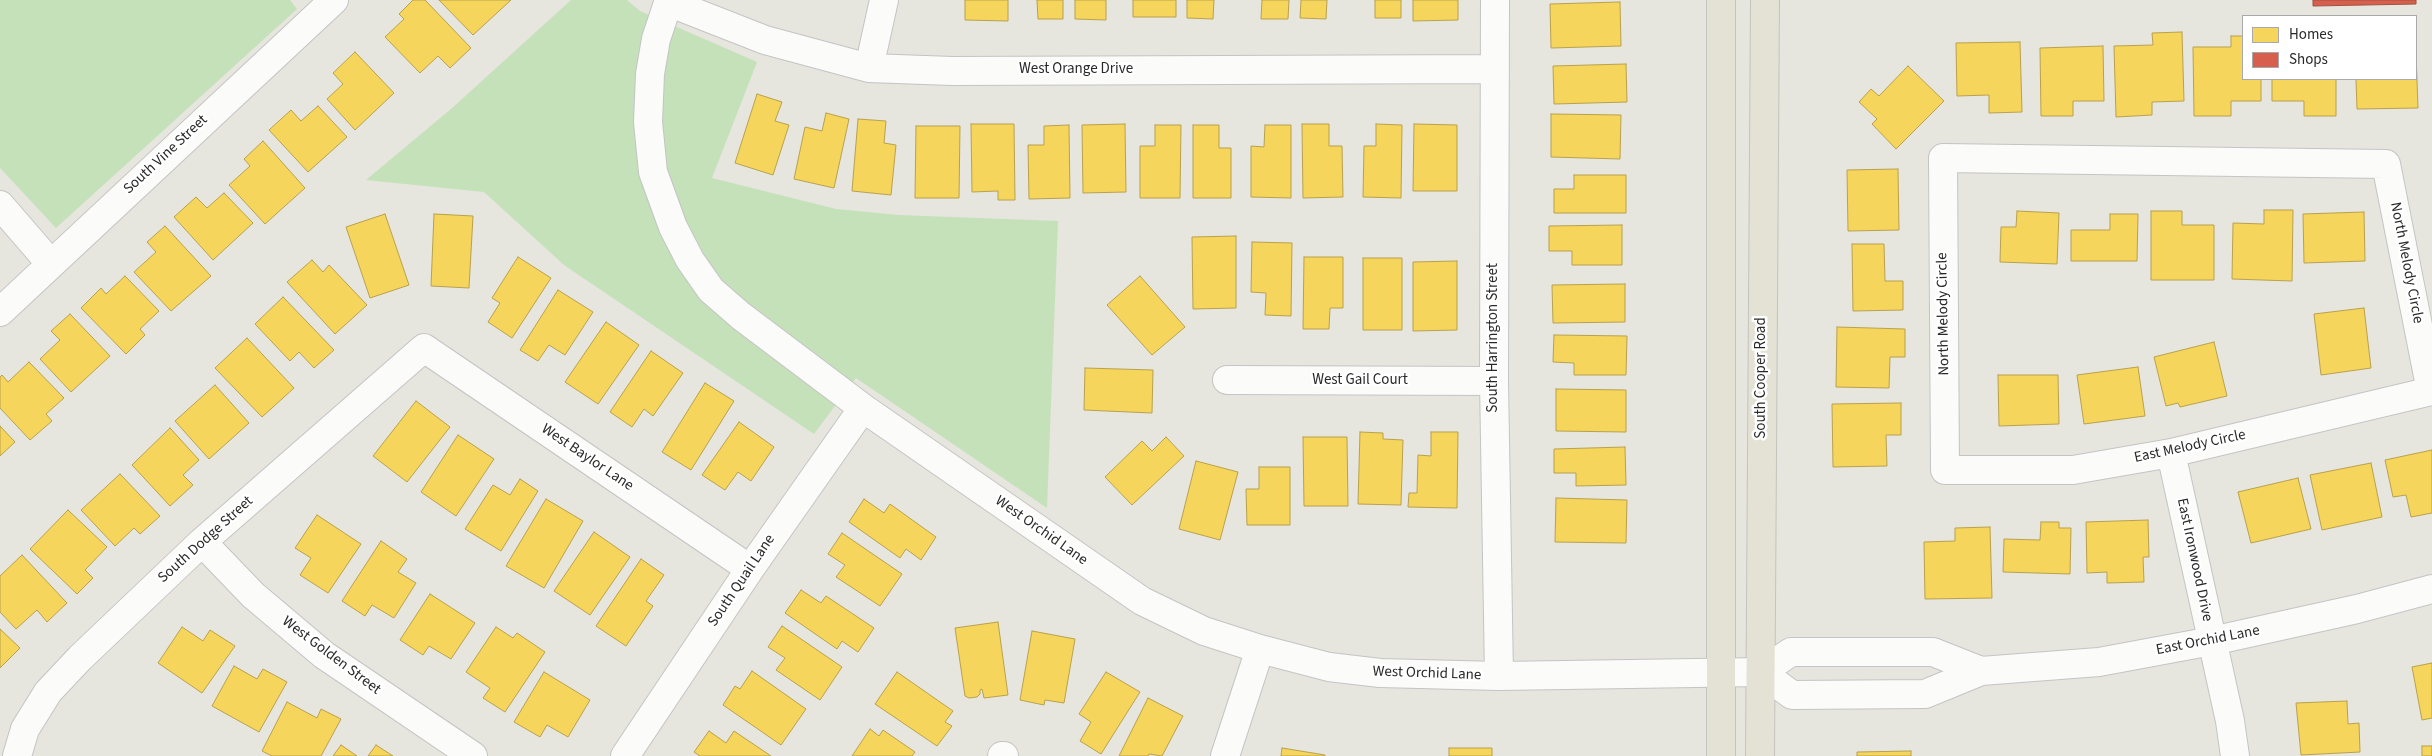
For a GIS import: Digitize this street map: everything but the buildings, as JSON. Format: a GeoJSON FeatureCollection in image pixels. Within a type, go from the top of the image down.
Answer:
{"type":"FeatureCollection","features":[{"type":"Feature","properties":{"kind":"main road"},"geometry":{"type":"LineString","coordinates":[[1720,0],[1721,756]]}},
{"type":"Feature","properties":{"kind":"main road","name":"South Cooper Road"},"geometry":{"type":"LineString","coordinates":[[1760,756],[1765,0]]}},
{"type":"Feature","properties":{"kind":"street","name":"South Vine Street"},"geometry":{"type":"LineString","coordinates":[[0,312],[334,0]]}},
{"type":"Feature","properties":{"kind":"street"},"geometry":{"type":"LineString","coordinates":[[869,68],[884,0]]}},
{"type":"Feature","properties":{"kind":"street","name":"South Harrington Street"},"geometry":{"type":"LineString","coordinates":[[1495,0],[1494,381],[1499,676]]}},
{"type":"Feature","properties":{"kind":"street","name":"West Orange Drive"},"geometry":{"type":"LineString","coordinates":[[668,1],[765,40],[869,68],[952,71],[1495,69]]}},
{"type":"Feature","properties":{"kind":"street","name":"West Orchid Lane"},"geometry":{"type":"LineString","coordinates":[[668,1],[656,39],[650,74],[648,122],[653,172],[673,227],[690,260],[711,290],[741,316],[863,408],[1142,601],[1204,631],[1260,649],[1329,667],[1380,673],[1499,676],[1722,672]]}},
{"type":"Feature","properties":{"kind":"street","name":"North Melody Circle"},"geometry":{"type":"LineString","coordinates":[[1945,470],[1942,158],[2386,164],[2431,391]]}},
{"type":"Feature","properties":{"kind":"street"},"geometry":{"type":"LineString","coordinates":[[0,205],[51,264]]}},
{"type":"Feature","properties":{"kind":"street","name":"South Dodge Street"},"geometry":{"type":"LineString","coordinates":[[17,756],[25,729],[48,692],[202,542],[424,348]]}},
{"type":"Feature","properties":{"kind":"street","name":"West Baylor Lane"},"geometry":{"type":"LineString","coordinates":[[424,348],[750,568]]}},
{"type":"Feature","properties":{"kind":"street","name":"West Gail Court"},"geometry":{"type":"LineString","coordinates":[[1227,380],[1494,381]]}},
{"type":"Feature","properties":{"kind":"street","name":"East Melody Circle"},"geometry":{"type":"LineString","coordinates":[[1945,470],[2073,470],[2170,453],[2431,391]]}},
{"type":"Feature","properties":{"kind":"street","name":"South Quail Lane"},"geometry":{"type":"LineString","coordinates":[[625,756],[750,568],[863,408]]}},
{"type":"Feature","properties":{"kind":"street","name":"East Ironwood Drive"},"geometry":{"type":"LineString","coordinates":[[2170,453],[2212,641],[2235,756]]}},
{"type":"Feature","properties":{"kind":"street","name":"West Golden Street"},"geometry":{"type":"LineString","coordinates":[[202,542],[253,595],[324,655],[472,756]]}},
{"type":"Feature","properties":{"kind":"street","name":"East Orchid Lane"},"geometry":{"type":"LineString","coordinates":[[1981,671],[1932,652],[1791,652],[1761,672],[1792,695],[1894,696],[1925,694],[1981,671],[2100,662],[2212,641],[2357,609],[2432,589]]}},
{"type":"Feature","properties":{"kind":"street"},"geometry":{"type":"LineString","coordinates":[[1225,756],[1260,649]]}},
{"type":"Feature","properties":{"kind":"street"},"geometry":{"type":"LineString","coordinates":[[1722,672],[1761,672]]}},
{"type":"Feature","properties":{"kind":"green space"},"geometry":{"type":"Polygon","coordinates":[[[0,0],[290,0],[297,9],[56,228],[0,168],[0,0]]]}},
{"type":"Feature","properties":{"kind":"green space"},"geometry":{"type":"Polygon","coordinates":[[[571,0],[627,0],[640,11],[757,62],[712,178],[836,209],[898,215],[1058,221],[1047,508],[856,378],[814,434],[564,265],[484,192],[366,180],[451,109],[571,0]]]}}]}
